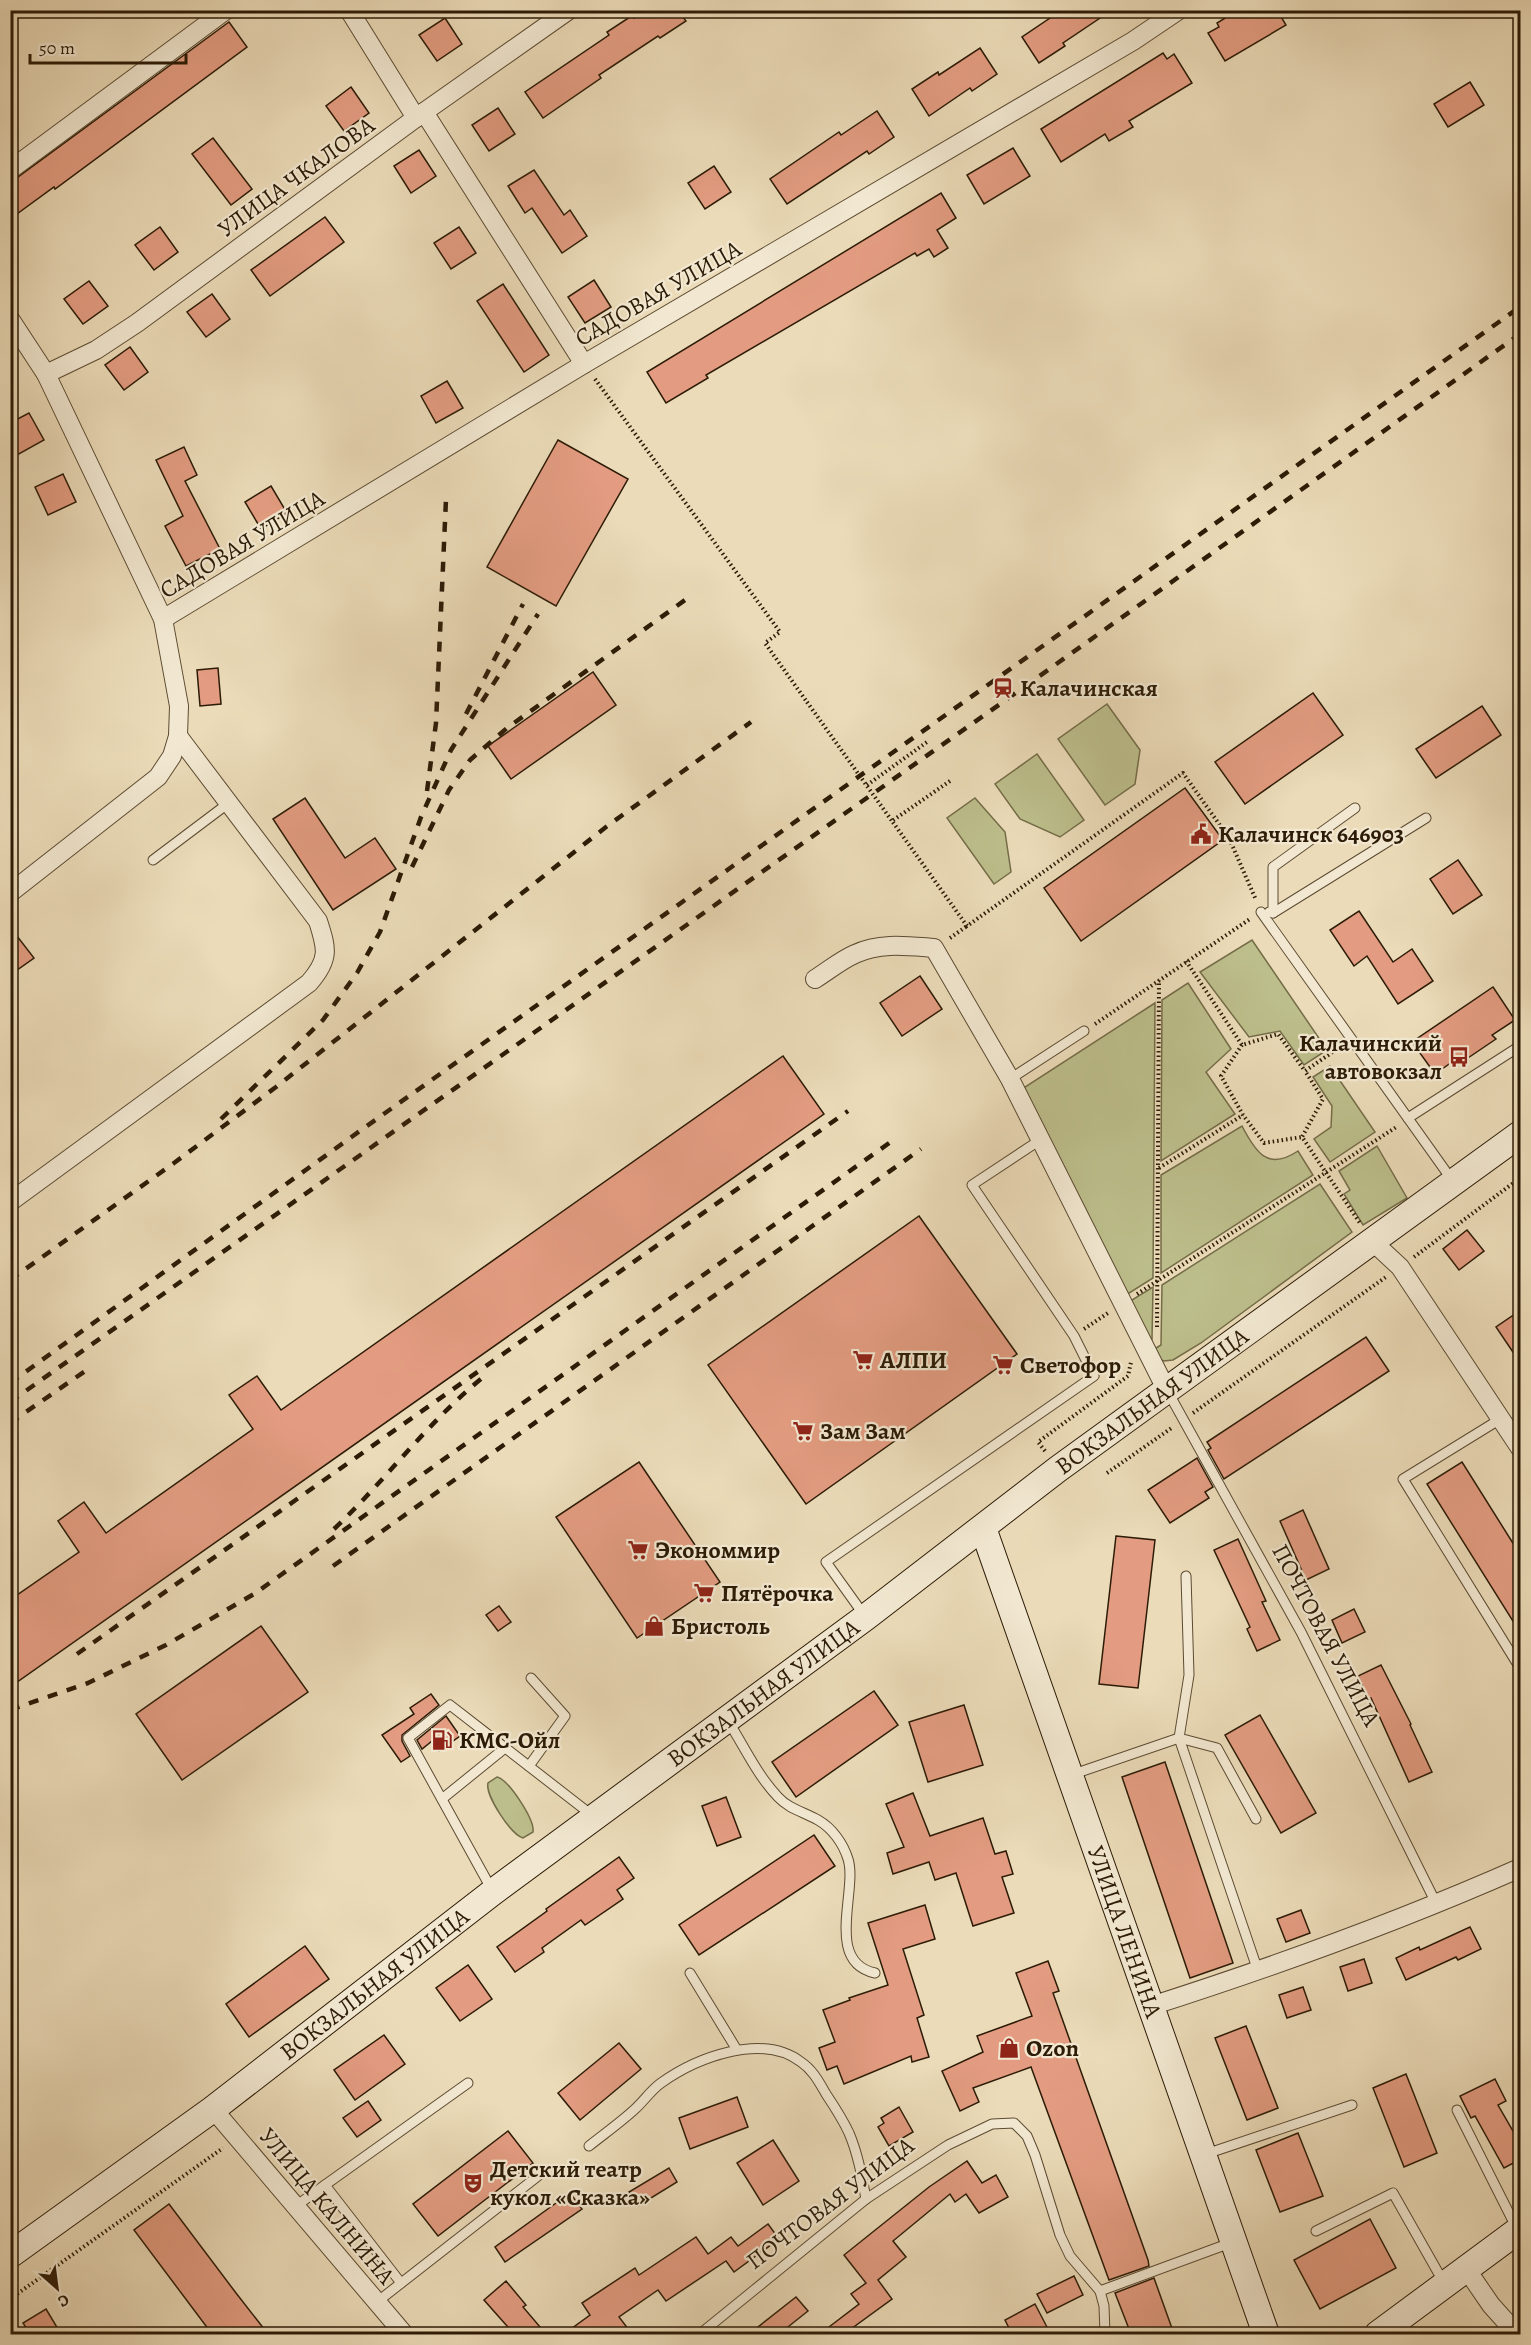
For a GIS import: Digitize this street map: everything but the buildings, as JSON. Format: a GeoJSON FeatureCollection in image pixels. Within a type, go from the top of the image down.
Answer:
{"type":"FeatureCollection","features":[{"type":"Feature","properties":{"kind":"main road","name":"ВОКЗАЛЬНАЯ УЛИЦА"},"geometry":{"type":"LineString","coordinates":[[10,2255],[213,2109],[593,1816],[866,1617],[1058,1469],[1453,1182],[1520,1136]]}},
{"type":"Feature","properties":{"kind":"main road","name":"УЛИЦА ЛЕНИНА"},"geometry":{"type":"LineString","coordinates":[[983,1528],[1266,2334]]}},
{"type":"Feature","properties":{"kind":"main road"},"geometry":{"type":"LineString","coordinates":[[1378,2334],[1519,2230]]}},
{"type":"Feature","properties":{"kind":"street"},"geometry":{"type":"LineString","coordinates":[[10,170],[226,10]]}},
{"type":"Feature","properties":{"kind":"street"},"geometry":{"type":"LineString","coordinates":[[350,10],[584,364]]}},
{"type":"Feature","properties":{"kind":"street","name":"УЛИЦА ЧКАЛОВА"},"geometry":{"type":"LineString","coordinates":[[46,375],[96,350],[136,323],[420,115],[569,10]]}},
{"type":"Feature","properties":{"kind":"street","name":"САДОВАЯ УЛИЦА"},"geometry":{"type":"LineString","coordinates":[[163,619],[584,364],[1133,41],[1179,10]]}},
{"type":"Feature","properties":{"kind":"street"},"geometry":{"type":"LineString","coordinates":[[10,319],[46,375],[163,619],[179,706],[178,736],[172,756],[158,777],[10,893]]}},
{"type":"Feature","properties":{"kind":"street"},"geometry":{"type":"LineString","coordinates":[[10,1202],[299,990],[321,969],[327,947],[318,921],[178,736]]}},
{"type":"Feature","properties":{"kind":"street"},"geometry":{"type":"LineString","coordinates":[[815,979],[856,953],[878,947],[934,948],[1010,1079],[1167,1391]]}},
{"type":"Feature","properties":{"kind":"street"},"geometry":{"type":"LineString","coordinates":[[1372,1241],[1400,1267],[1521,1448]]}},
{"type":"Feature","properties":{"kind":"street"},"geometry":{"type":"LineString","coordinates":[[1151,2006],[1258,1971],[1437,1905],[1521,1868]]}},
{"type":"Feature","properties":{"kind":"street","name":"УЛИЦА КАЛНИНА"},"geometry":{"type":"LineString","coordinates":[[213,2109],[404,2334]]}},
{"type":"Feature","properties":{"kind":"street"},"geometry":{"type":"LineString","coordinates":[[1467,2270],[1491,2305],[1517,2334]]}},
{"type":"Feature","properties":{"kind":"lane"},"geometry":{"type":"LineString","coordinates":[[153,860],[230,802]]}},
{"type":"Feature","properties":{"kind":"lane"},"geometry":{"type":"LineString","coordinates":[[1273,913],[1273,867],[1355,808]]}},
{"type":"Feature","properties":{"kind":"lane"},"geometry":{"type":"LineString","coordinates":[[1261,912],[1273,913],[1426,818]]}},
{"type":"Feature","properties":{"kind":"lane"},"geometry":{"type":"LineString","coordinates":[[1261,912],[1453,1182]]}},
{"type":"Feature","properties":{"kind":"lane"},"geometry":{"type":"LineString","coordinates":[[1010,1079],[1084,1031]]}},
{"type":"Feature","properties":{"kind":"lane"},"geometry":{"type":"LineString","coordinates":[[1408,1118],[1521,1046]]}},
{"type":"Feature","properties":{"kind":"lane"},"geometry":{"type":"LineString","coordinates":[[866,1617],[826,1562],[1094,1376],[1074,1336],[972,1185],[1040,1140]]}},
{"type":"Feature","properties":{"kind":"lane","name":"ПОЧТОВАЯ УЛИЦА"},"geometry":{"type":"LineString","coordinates":[[1167,1391],[1301,1632],[1437,1905]]}},
{"type":"Feature","properties":{"kind":"lane"},"geometry":{"type":"LineString","coordinates":[[1502,1418],[1403,1479],[1521,1668]]}},
{"type":"Feature","properties":{"kind":"lane"},"geometry":{"type":"LineString","coordinates":[[1185,1576],[1189,1675],[1179,1738],[1258,1971]]}},
{"type":"Feature","properties":{"kind":"lane"},"geometry":{"type":"LineString","coordinates":[[529,1767],[565,1716],[531,1678]]}},
{"type":"Feature","properties":{"kind":"lane"},"geometry":{"type":"LineString","coordinates":[[494,1892],[408,1738],[450,1705],[593,1816]]}},
{"type":"Feature","properties":{"kind":"lane"},"geometry":{"type":"LineString","coordinates":[[727,1719],[763,1779],[779,1799],[818,1820],[833,1832],[843,1846],[849,1862],[846,1936],[853,1959],[864,1970],[875,1973]]}},
{"type":"Feature","properties":{"kind":"lane"},"geometry":{"type":"LineString","coordinates":[[1070,1776],[1179,1738],[1216,1748],[1256,1819]]}},
{"type":"Feature","properties":{"kind":"lane"},"geometry":{"type":"LineString","coordinates":[[442,1799],[505,1748]]}},
{"type":"Feature","properties":{"kind":"lane"},"geometry":{"type":"LineString","coordinates":[[690,1972],[737,2050]]}},
{"type":"Feature","properties":{"kind":"lane"},"geometry":{"type":"LineString","coordinates":[[589,2146],[637,2108],[659,2084],[684,2070],[737,2050],[752,2048],[781,2052],[800,2060],[813,2072],[849,2133],[860,2168],[866,2199]]}},
{"type":"Feature","properties":{"kind":"lane"},"geometry":{"type":"LineString","coordinates":[[296,2206],[468,2083]]}},
{"type":"Feature","properties":{"kind":"lane"},"geometry":{"type":"LineString","coordinates":[[1203,2155],[1352,2105]]}},
{"type":"Feature","properties":{"kind":"lane"},"geometry":{"type":"LineString","coordinates":[[1456,2110],[1519,2230]]}},
{"type":"Feature","properties":{"kind":"lane","name":"ПОЧТОВАЯ УЛИЦА"},"geometry":{"type":"LineString","coordinates":[[700,2334],[866,2199],[948,2145],[992,2124],[1014,2123],[1027,2136],[1060,2235],[1070,2256],[1100,2291]]}},
{"type":"Feature","properties":{"kind":"lane"},"geometry":{"type":"LineString","coordinates":[[377,2302],[538,2176]]}},
{"type":"Feature","properties":{"kind":"lane"},"geometry":{"type":"LineString","coordinates":[[325,2186],[401,2283]]}},
{"type":"Feature","properties":{"kind":"lane"},"geometry":{"type":"LineString","coordinates":[[1316,2231],[1394,2193],[1446,2285]]}},
{"type":"Feature","properties":{"kind":"lane"},"geometry":{"type":"LineString","coordinates":[[1105,2334],[1104,2306],[1100,2291],[1233,2242]]}},
{"type":"Feature","properties":{"kind":"path"},"geometry":{"type":"LineString","coordinates":[[584,364],[780,632],[765,643],[967,926],[1183,773],[1229,838],[1261,912],[1084,1031]]}},
{"type":"Feature","properties":{"kind":"path"},"geometry":{"type":"LineString","coordinates":[[867,785],[927,742]]}},
{"type":"Feature","properties":{"kind":"path"},"geometry":{"type":"LineString","coordinates":[[892,821],[950,781]]}},
{"type":"Feature","properties":{"kind":"path"},"geometry":{"type":"LineString","coordinates":[[1186,961],[1242,1045]]}},
{"type":"Feature","properties":{"kind":"path"},"geometry":{"type":"LineString","coordinates":[[1058,1469],[1038,1442],[1128,1377],[1131,1360],[1156,1343],[1159,979]]}},
{"type":"Feature","properties":{"kind":"path"},"geometry":{"type":"LineString","coordinates":[[1278,1034],[1305,1071],[1323,1099],[1302,1137],[1264,1143],[1243,1115],[1221,1076],[1242,1045],[1278,1034]]}},
{"type":"Feature","properties":{"kind":"path"},"geometry":{"type":"LineString","coordinates":[[1305,1071],[1352,1039]]}},
{"type":"Feature","properties":{"kind":"path"},"geometry":{"type":"LineString","coordinates":[[1158,1169],[1243,1115]]}},
{"type":"Feature","properties":{"kind":"path"},"geometry":{"type":"LineString","coordinates":[[1074,1336],[1408,1118]]}},
{"type":"Feature","properties":{"kind":"path"},"geometry":{"type":"LineString","coordinates":[[1302,1137],[1372,1241]]}},
{"type":"Feature","properties":{"kind":"path"},"geometry":{"type":"LineString","coordinates":[[1185,1418],[1400,1267],[1521,1178]]}},
{"type":"Feature","properties":{"kind":"path"},"geometry":{"type":"LineString","coordinates":[[1107,1473],[1175,1425]]}},
{"type":"Feature","properties":{"kind":"path"},"geometry":{"type":"LineString","coordinates":[[10,2299],[238,2138]]}},
{"type":"Feature","properties":{"kind":"green space"},"geometry":{"type":"Polygon","coordinates":[[[1107,704],[1140,750],[1135,784],[1105,805],[1058,739],[1107,704]]]}},
{"type":"Feature","properties":{"kind":"green space"},"geometry":{"type":"Polygon","coordinates":[[[1037,754],[1084,820],[1060,837],[1020,819],[995,784],[1037,754]]]}},
{"type":"Feature","properties":{"kind":"green space"},"geometry":{"type":"Polygon","coordinates":[[[975,798],[1005,832],[1011,872],[994,884],[947,818],[975,798]]]}},
{"type":"Feature","properties":{"kind":"green space"},"geometry":{"type":"Polygon","coordinates":[[[1252,940],[1327,1050],[1304,1065],[1280,1031],[1249,1037],[1200,972],[1252,940]]]}},
{"type":"Feature","properties":{"kind":"green space"},"geometry":{"type":"Polygon","coordinates":[[[1188,983],[1231,1049],[1206,1072],[1235,1114],[1161,1161],[1162,1000],[1188,983]]]}},
{"type":"Feature","properties":{"kind":"green space"},"geometry":{"type":"Polygon","coordinates":[[[1155,1003],[1153,1278],[1123,1297],[1022,1089],[1155,1003]]]}},
{"type":"Feature","properties":{"kind":"green space"},"geometry":{"type":"Polygon","coordinates":[[[1330,1066],[1375,1132],[1330,1162],[1314,1139],[1331,1127],[1332,1106],[1313,1077],[1330,1066]]]}},
{"type":"Feature","properties":{"kind":"green space"},"geometry":{"type":"Polygon","coordinates":[[[1242,1126],[1252,1144],[1264,1156],[1279,1159],[1298,1151],[1313,1175],[1161,1273],[1161,1175],[1242,1126]]]}},
{"type":"Feature","properties":{"kind":"green space"},"geometry":{"type":"Polygon","coordinates":[[[1377,1146],[1407,1198],[1363,1225],[1344,1194],[1350,1190],[1339,1171],[1377,1146]]]}},
{"type":"Feature","properties":{"kind":"green space"},"geometry":{"type":"Polygon","coordinates":[[[1320,1184],[1352,1232],[1201,1343],[1173,1360],[1164,1361],[1156,1358],[1151,1351],[1161,1345],[1162,1285],[1320,1184]]]}},
{"type":"Feature","properties":{"kind":"green space"},"geometry":{"type":"Polygon","coordinates":[[[1153,1287],[1152,1340],[1146,1344],[1127,1303],[1153,1287]]]}},
{"type":"Feature","properties":{"kind":"green space"},"geometry":{"type":"Polygon","coordinates":[[[497,1777],[514,1793],[526,1810],[533,1826],[533,1832],[523,1838],[506,1822],[488,1789],[488,1783],[497,1777]]]}},
{"type":"Feature","properties":{"kind":"railway"},"geometry":{"type":"LineString","coordinates":[[10,1383],[364,1128],[1520,307]]}},
{"type":"Feature","properties":{"kind":"railway"},"geometry":{"type":"LineString","coordinates":[[10,1402],[1010,697],[1520,334]]}},
{"type":"Feature","properties":{"kind":"railway"},"geometry":{"type":"LineString","coordinates":[[427,791],[436,723],[446,499]]}},
{"type":"Feature","properties":{"kind":"railway"},"geometry":{"type":"LineString","coordinates":[[412,867],[449,790],[470,760],[507,728],[692,595]]}},
{"type":"Feature","properties":{"kind":"railway"},"geometry":{"type":"LineString","coordinates":[[466,714],[523,604]]}},
{"type":"Feature","properties":{"kind":"railway"},"geometry":{"type":"LineString","coordinates":[[221,1119],[323,1020],[357,973],[380,932],[421,817],[451,750],[538,614]]}},
{"type":"Feature","properties":{"kind":"railway"},"geometry":{"type":"LineString","coordinates":[[10,1280],[276,1087],[606,827],[751,722]]}},
{"type":"Feature","properties":{"kind":"railway"},"geometry":{"type":"LineString","coordinates":[[77,1654],[848,1111]]}},
{"type":"Feature","properties":{"kind":"railway"},"geometry":{"type":"LineString","coordinates":[[10,1710],[88,1683],[166,1645],[254,1594],[892,1141]]}},
{"type":"Feature","properties":{"kind":"railway"},"geometry":{"type":"LineString","coordinates":[[333,1566],[921,1149]]}},
{"type":"Feature","properties":{"kind":"railway"},"geometry":{"type":"LineString","coordinates":[[10,1423],[91,1367]]}},
{"type":"Feature","properties":{"kind":"railway"},"geometry":{"type":"LineString","coordinates":[[334,1529],[442,1415],[481,1379]]}},
{"type":"Feature","properties":{"kind":"place","name":"Калачинская"},"geometry":{"type":"Point","coordinates":[1003,688]}},
{"type":"Feature","properties":{"kind":"place","name":"Калачинск 646903"},"geometry":{"type":"Point","coordinates":[1201,834]}},
{"type":"Feature","properties":{"kind":"place","name":"Калачинский автовокзал"},"geometry":{"type":"Point","coordinates":[1459,1057]}},
{"type":"Feature","properties":{"kind":"place","name":"АЛПИ"},"geometry":{"type":"Point","coordinates":[863,1360]}},
{"type":"Feature","properties":{"kind":"place","name":"Светофор"},"geometry":{"type":"Point","coordinates":[1003,1365]}},
{"type":"Feature","properties":{"kind":"place","name":"Зам Зам"},"geometry":{"type":"Point","coordinates":[803,1431]}},
{"type":"Feature","properties":{"kind":"place","name":"Экономмир"},"geometry":{"type":"Point","coordinates":[638,1550]}},
{"type":"Feature","properties":{"kind":"place","name":"Пятёрочка"},"geometry":{"type":"Point","coordinates":[704,1593]}},
{"type":"Feature","properties":{"kind":"place","name":"Бристоль"},"geometry":{"type":"Point","coordinates":[654,1626]}},
{"type":"Feature","properties":{"kind":"place","name":"КМС-Ойл"},"geometry":{"type":"Point","coordinates":[442,1740]}},
{"type":"Feature","properties":{"kind":"place","name":"Ozon"},"geometry":{"type":"Point","coordinates":[1009,2048]}},
{"type":"Feature","properties":{"kind":"place","name":"Детский театр кукол «Сказка»"},"geometry":{"type":"Point","coordinates":[473,2183]}}]}
